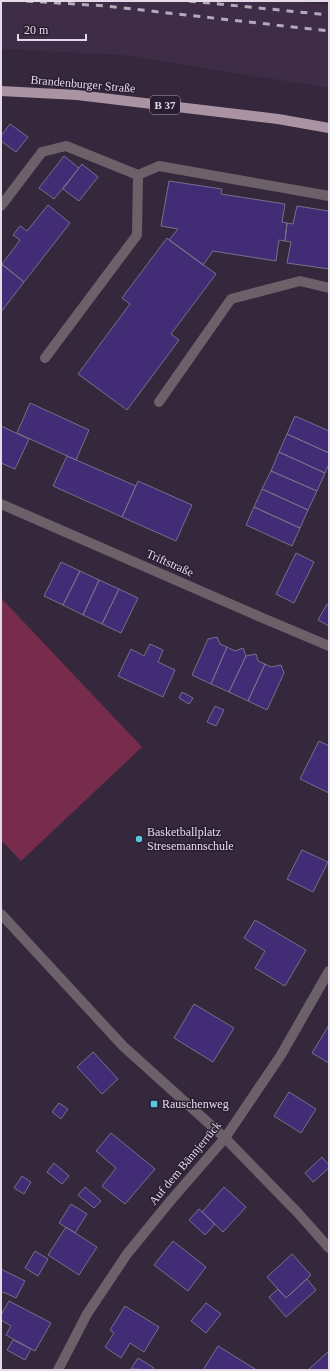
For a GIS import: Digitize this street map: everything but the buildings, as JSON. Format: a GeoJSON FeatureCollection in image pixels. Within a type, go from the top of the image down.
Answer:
{"type":"FeatureCollection","features":[{"type":"Feature","properties":{"kind":"main road","name":"Brandenburger Straße"},"geometry":{"type":"LineString","coordinates":[[1,92],[77,95],[278,119],[329,128]]}},
{"type":"Feature","properties":{"kind":"street"},"geometry":{"type":"LineString","coordinates":[[1,206],[42,152],[66,146],[138,175],[159,166],[329,196]]}},
{"type":"Feature","properties":{"kind":"street"},"geometry":{"type":"LineString","coordinates":[[45,358],[137,236],[138,175]]}},
{"type":"Feature","properties":{"kind":"street"},"geometry":{"type":"LineString","coordinates":[[159,402],[231,299],[300,281],[329,288]]}},
{"type":"Feature","properties":{"kind":"street","name":"Triftstraße"},"geometry":{"type":"LineString","coordinates":[[1,504],[329,646]]}},
{"type":"Feature","properties":{"kind":"street"},"geometry":{"type":"LineString","coordinates":[[1,914],[124,1046],[225,1138],[298,1213],[329,1248]]}},
{"type":"Feature","properties":{"kind":"street","name":"Auf dem Bännjerrück"},"geometry":{"type":"LineString","coordinates":[[58,1370],[87,1314],[126,1254],[172,1198],[225,1138],[281,1055],[329,971]]}},
{"type":"Feature","properties":{"kind":"shaded area"},"geometry":{"type":"Polygon","coordinates":[[[1,1],[291,1],[329,5],[329,88],[122,55],[1,49],[1,1]]]}},
{"type":"Feature","properties":{"kind":"shaded area"},"geometry":{"type":"Polygon","coordinates":[[[1,598],[142,747],[21,861],[1,840],[1,598]]]}},
{"type":"Feature","properties":{"kind":"railway"},"geometry":{"type":"LineString","coordinates":[[26,1],[106,6],[329,31]]}},
{"type":"Feature","properties":{"kind":"railway"},"geometry":{"type":"LineString","coordinates":[[189,1],[329,15]]}},
{"type":"Feature","properties":{"kind":"place","name":"Basketballplatz Stresemannschule"},"geometry":{"type":"Point","coordinates":[139,839]}},
{"type":"Feature","properties":{"kind":"place","name":"Rauschenweg"},"geometry":{"type":"Point","coordinates":[154,1104]}}]}
